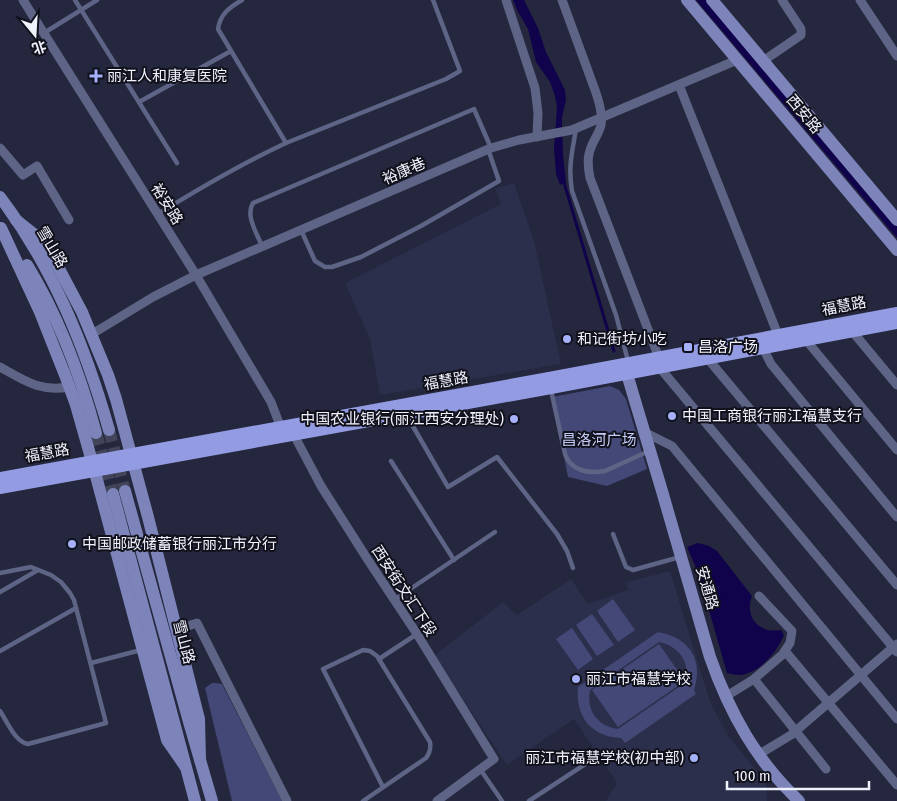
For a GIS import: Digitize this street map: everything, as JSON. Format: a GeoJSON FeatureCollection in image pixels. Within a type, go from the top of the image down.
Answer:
{"type":"FeatureCollection","features":[{"type":"Feature","properties":{"kind":"main road","name":"西安路"},"geometry":{"type":"LineString","coordinates":[[687,0],[897,250]]}},
{"type":"Feature","properties":{"kind":"main road","name":"西安路"},"geometry":{"type":"LineString","coordinates":[[712,0],[897,220]]}},
{"type":"Feature","properties":{"kind":"main road","name":"雪山路"},"geometry":{"type":"LineString","coordinates":[[0,197],[48,271],[66,310],[87,361],[102,431],[50,308],[33,275],[1,227]]}},
{"type":"Feature","properties":{"kind":"main road"},"geometry":{"type":"LineString","coordinates":[[16,220],[36,236],[50,254],[72,292],[92,334],[108,375],[132,459],[198,720],[200,760]]}},
{"type":"Feature","properties":{"kind":"main road"},"geometry":{"type":"LineString","coordinates":[[1,227],[40,312],[69,386],[94,466],[167,740],[185,766]]}},
{"type":"Feature","properties":{"kind":"main road","name":"福慧路"},"geometry":{"type":"LineString","coordinates":[[660,363],[778,335],[897,313]]}},
{"type":"Feature","properties":{"kind":"main road","name":"福慧路"},"geometry":{"type":"LineString","coordinates":[[0,488],[94,466],[281,428],[627,367],[708,359],[897,323]]}},
{"type":"Feature","properties":{"kind":"main road","name":"福慧路"},"geometry":{"type":"LineString","coordinates":[[132,459],[294,435],[406,415],[551,388],[627,367]]}},
{"type":"Feature","properties":{"kind":"main road","name":"安通路"},"geometry":{"type":"LineString","coordinates":[[627,367],[644,432],[710,657],[725,697],[742,730],[758,755],[778,780],[798,800]]}},
{"type":"Feature","properties":{"kind":"main road","name":"福慧路"},"geometry":{"type":"LineString","coordinates":[[0,478],[94,466]]}},
{"type":"Feature","properties":{"kind":"main road","name":"雪山路"},"geometry":{"type":"LineString","coordinates":[[193,800],[119,492],[212,801]]}},
{"type":"Feature","properties":{"kind":"street","name":"裕安路"},"geometry":{"type":"LineString","coordinates":[[23,0],[196,275],[271,402],[281,428]]}},
{"type":"Feature","properties":{"kind":"street"},"geometry":{"type":"LineString","coordinates":[[506,0],[535,88],[541,136]]}},
{"type":"Feature","properties":{"kind":"street"},"geometry":{"type":"LineString","coordinates":[[562,0],[595,90],[602,117],[601,126],[589,153],[589,172],[594,190],[660,363],[896,648],[861,675],[796,731],[758,755]]}},
{"type":"Feature","properties":{"kind":"street"},"geometry":{"type":"LineString","coordinates":[[763,61],[800,35],[801,29],[782,0]]}},
{"type":"Feature","properties":{"kind":"street"},"geometry":{"type":"LineString","coordinates":[[860,0],[897,56]]}},
{"type":"Feature","properties":{"kind":"street","name":"裕康巷"},"geometry":{"type":"LineString","coordinates":[[92,334],[153,297],[196,275],[490,148],[574,129],[737,60]]}},
{"type":"Feature","properties":{"kind":"street"},"geometry":{"type":"LineString","coordinates":[[679,85],[778,335]]}},
{"type":"Feature","properties":{"kind":"street"},"geometry":{"type":"LineString","coordinates":[[0,148],[23,175],[37,166],[70,220]]}},
{"type":"Feature","properties":{"kind":"street"},"geometry":{"type":"LineString","coordinates":[[852,331],[897,385]]}},
{"type":"Feature","properties":{"kind":"street"},"geometry":{"type":"LineString","coordinates":[[806,340],[897,450]]}},
{"type":"Feature","properties":{"kind":"street"},"geometry":{"type":"LineString","coordinates":[[763,348],[770,364],[897,517]]}},
{"type":"Feature","properties":{"kind":"street"},"geometry":{"type":"LineString","coordinates":[[708,359],[897,584]]}},
{"type":"Feature","properties":{"kind":"street"},"geometry":{"type":"LineString","coordinates":[[0,367],[34,385],[49,388],[69,386]]}},
{"type":"Feature","properties":{"kind":"street"},"geometry":{"type":"LineString","coordinates":[[644,432],[672,446],[897,719]]}},
{"type":"Feature","properties":{"kind":"street","name":"西安街文汇下段"},"geometry":{"type":"LineString","coordinates":[[294,435],[321,486],[417,634],[494,759],[480,769]]}},
{"type":"Feature","properties":{"kind":"street"},"geometry":{"type":"LineString","coordinates":[[725,697],[754,679],[785,651],[790,643],[792,631],[759,596]]}},
{"type":"Feature","properties":{"kind":"street"},"geometry":{"type":"LineString","coordinates":[[176,630],[197,623],[288,801]]}},
{"type":"Feature","properties":{"kind":"street"},"geometry":{"type":"LineString","coordinates":[[785,651],[897,786]]}},
{"type":"Feature","properties":{"kind":"street"},"geometry":{"type":"LineString","coordinates":[[754,679],[826,768]]}},
{"type":"Feature","properties":{"kind":"street"},"geometry":{"type":"LineString","coordinates":[[437,801],[480,769]]}},
{"type":"Feature","properties":{"kind":"lane"},"geometry":{"type":"LineString","coordinates":[[75,0],[177,163]]}},
{"type":"Feature","properties":{"kind":"lane"},"geometry":{"type":"LineString","coordinates":[[44,33],[97,0]]}},
{"type":"Feature","properties":{"kind":"lane"},"geometry":{"type":"LineString","coordinates":[[242,0],[223,14],[218,29],[286,143]]}},
{"type":"Feature","properties":{"kind":"lane"},"geometry":{"type":"LineString","coordinates":[[158,215],[228,171],[286,143],[446,80],[460,70],[433,0]]}},
{"type":"Feature","properties":{"kind":"lane"},"geometry":{"type":"LineString","coordinates":[[139,102],[231,51]]}},
{"type":"Feature","properties":{"kind":"lane"},"geometry":{"type":"LineString","coordinates":[[262,246],[250,216],[253,203],[474,109],[490,148],[499,180],[421,226],[361,257],[332,267],[321,266],[315,261],[301,230]]}},
{"type":"Feature","properties":{"kind":"lane"},"geometry":{"type":"LineString","coordinates":[[574,129],[570,162],[572,191],[616,315],[627,367]]}},
{"type":"Feature","properties":{"kind":"lane"},"geometry":{"type":"LineString","coordinates":[[551,388],[565,454],[571,465],[584,471],[606,471],[650,450]]}},
{"type":"Feature","properties":{"kind":"lane"},"geometry":{"type":"LineString","coordinates":[[406,415],[448,487],[497,457],[557,534],[567,550],[573,568]]}},
{"type":"Feature","properties":{"kind":"lane"},"geometry":{"type":"LineString","coordinates":[[391,461],[454,560]]}},
{"type":"Feature","properties":{"kind":"lane"},"geometry":{"type":"LineString","coordinates":[[394,600],[495,532]]}},
{"type":"Feature","properties":{"kind":"lane"},"geometry":{"type":"LineString","coordinates":[[613,534],[626,567],[633,570],[681,557]]}},
{"type":"Feature","properties":{"kind":"lane"},"geometry":{"type":"LineString","coordinates":[[0,573],[31,567],[56,578],[70,593],[76,608],[106,723],[28,744],[18,740],[0,711]]}},
{"type":"Feature","properties":{"kind":"lane"},"geometry":{"type":"LineString","coordinates":[[0,592],[38,570]]}},
{"type":"Feature","properties":{"kind":"lane"},"geometry":{"type":"LineString","coordinates":[[0,651],[76,608]]}},
{"type":"Feature","properties":{"kind":"lane"},"geometry":{"type":"LineString","coordinates":[[379,659],[417,634]]}},
{"type":"Feature","properties":{"kind":"lane"},"geometry":{"type":"LineString","coordinates":[[90,664],[142,650]]}},
{"type":"Feature","properties":{"kind":"lane"},"geometry":{"type":"LineString","coordinates":[[362,801],[384,787],[426,758],[430,751],[430,742],[379,659],[374,653],[363,650],[323,669],[384,787]]}},
{"type":"Feature","properties":{"kind":"lane"},"geometry":{"type":"LineString","coordinates":[[529,801],[593,758]]}},
{"type":"Feature","properties":{"kind":"lane"},"geometry":{"type":"LineString","coordinates":[[480,769],[502,801]]}},
{"type":"Feature","properties":{"kind":"shaded area"},"geometry":{"type":"Polygon","coordinates":[[[513,0],[524,0],[538,28],[546,52],[565,90],[566,100],[562,125],[566,182],[560,185],[556,174],[554,148],[557,107],[555,96],[550,82],[536,62],[528,29],[513,0]]]}},
{"type":"Feature","properties":{"kind":"shaded area"},"geometry":{"type":"Polygon","coordinates":[[[696,0],[707,0],[897,226],[897,238],[696,0]]]}},
{"type":"Feature","properties":{"kind":"shaded area"},"geometry":{"type":"Polygon","coordinates":[[[514,183],[534,241],[561,364],[380,395],[370,339],[345,283],[501,204],[495,189],[514,183]]]}},
{"type":"Feature","properties":{"kind":"shaded area"},"geometry":{"type":"Polygon","coordinates":[[[698,543],[709,546],[717,551],[752,596],[750,611],[755,622],[760,627],[766,629],[773,631],[781,630],[784,635],[772,655],[760,666],[746,674],[727,673],[709,610],[714,604],[714,596],[711,590],[704,586],[687,547],[698,543]]]}},
{"type":"Feature","properties":{"kind":"shaded area","name":"丽江市福慧学校"},"geometry":{"type":"Polygon","coordinates":[[[670,571],[710,702],[729,737],[766,782],[767,801],[606,801],[617,783],[574,719],[507,765],[434,656],[503,602],[517,615],[571,579],[588,604],[628,590],[626,582],[670,571]]]}},
{"type":"Feature","properties":{"kind":"green space","name":"昌洛河广场"},"geometry":{"type":"Polygon","coordinates":[[[610,386],[619,390],[626,399],[647,469],[607,486],[568,477],[552,397],[610,386]]]}},
{"type":"Feature","properties":{"kind":"green space"},"geometry":{"type":"Polygon","coordinates":[[[613,599],[635,630],[618,642],[597,611],[613,599]]]}},
{"type":"Feature","properties":{"kind":"green space"},"geometry":{"type":"Polygon","coordinates":[[[592,614],[614,645],[597,656],[576,625],[592,614]]]}},
{"type":"Feature","properties":{"kind":"green space"},"geometry":{"type":"Polygon","coordinates":[[[572,628],[593,659],[578,670],[556,639],[572,628]]]}},
{"type":"Feature","properties":{"kind":"green space"},"geometry":{"type":"Polygon","coordinates":[[[658,632],[678,639],[686,645],[695,660],[697,669],[694,690],[696,694],[625,743],[621,738],[602,734],[588,723],[579,707],[578,687],[658,632]],[[659,642],[590,690],[590,704],[599,721],[618,729],[686,682],[686,668],[682,656],[666,644],[659,642]]]}},
{"type":"Feature","properties":{"kind":"green space"},"geometry":{"type":"Polygon","coordinates":[[[659,644],[685,681],[618,727],[592,690],[659,644]]]}},
{"type":"Feature","properties":{"kind":"green space"},"geometry":{"type":"Polygon","coordinates":[[[212,683],[222,684],[282,801],[232,801],[205,688],[212,683]]]}},
{"type":"Feature","properties":{"kind":"waterway"},"geometry":{"type":"LineString","coordinates":[[563,179],[614,351]]}},
{"type":"Feature","properties":{"kind":"tunnel"},"geometry":{"type":"LineString","coordinates":[[109,430],[125,491]]}},
{"type":"Feature","properties":{"kind":"tunnel"},"geometry":{"type":"LineString","coordinates":[[96,433],[113,494]]}},
{"type":"Feature","properties":{"kind":"place","name":"丽江人和康复医院"},"geometry":{"type":"Point","coordinates":[96,76]}},
{"type":"Feature","properties":{"kind":"place","name":"和记街坊小吃"},"geometry":{"type":"Point","coordinates":[567,339]}},
{"type":"Feature","properties":{"kind":"place","name":"昌洛广场"},"geometry":{"type":"Point","coordinates":[688,347]}},
{"type":"Feature","properties":{"kind":"place","name":"中国工商银行丽江福慧支行"},"geometry":{"type":"Point","coordinates":[672,416]}},
{"type":"Feature","properties":{"kind":"place","name":"中国农业银行(丽江西安分理处)"},"geometry":{"type":"Point","coordinates":[514,419]}},
{"type":"Feature","properties":{"kind":"place","name":"中国邮政储蓄银行丽江市分行"},"geometry":{"type":"Point","coordinates":[72,544]}},
{"type":"Feature","properties":{"kind":"place","name":"丽江市福慧学校"},"geometry":{"type":"Point","coordinates":[576,679]}},
{"type":"Feature","properties":{"kind":"place","name":"丽江市福慧学校(初中部)"},"geometry":{"type":"Point","coordinates":[694,758]}}]}
